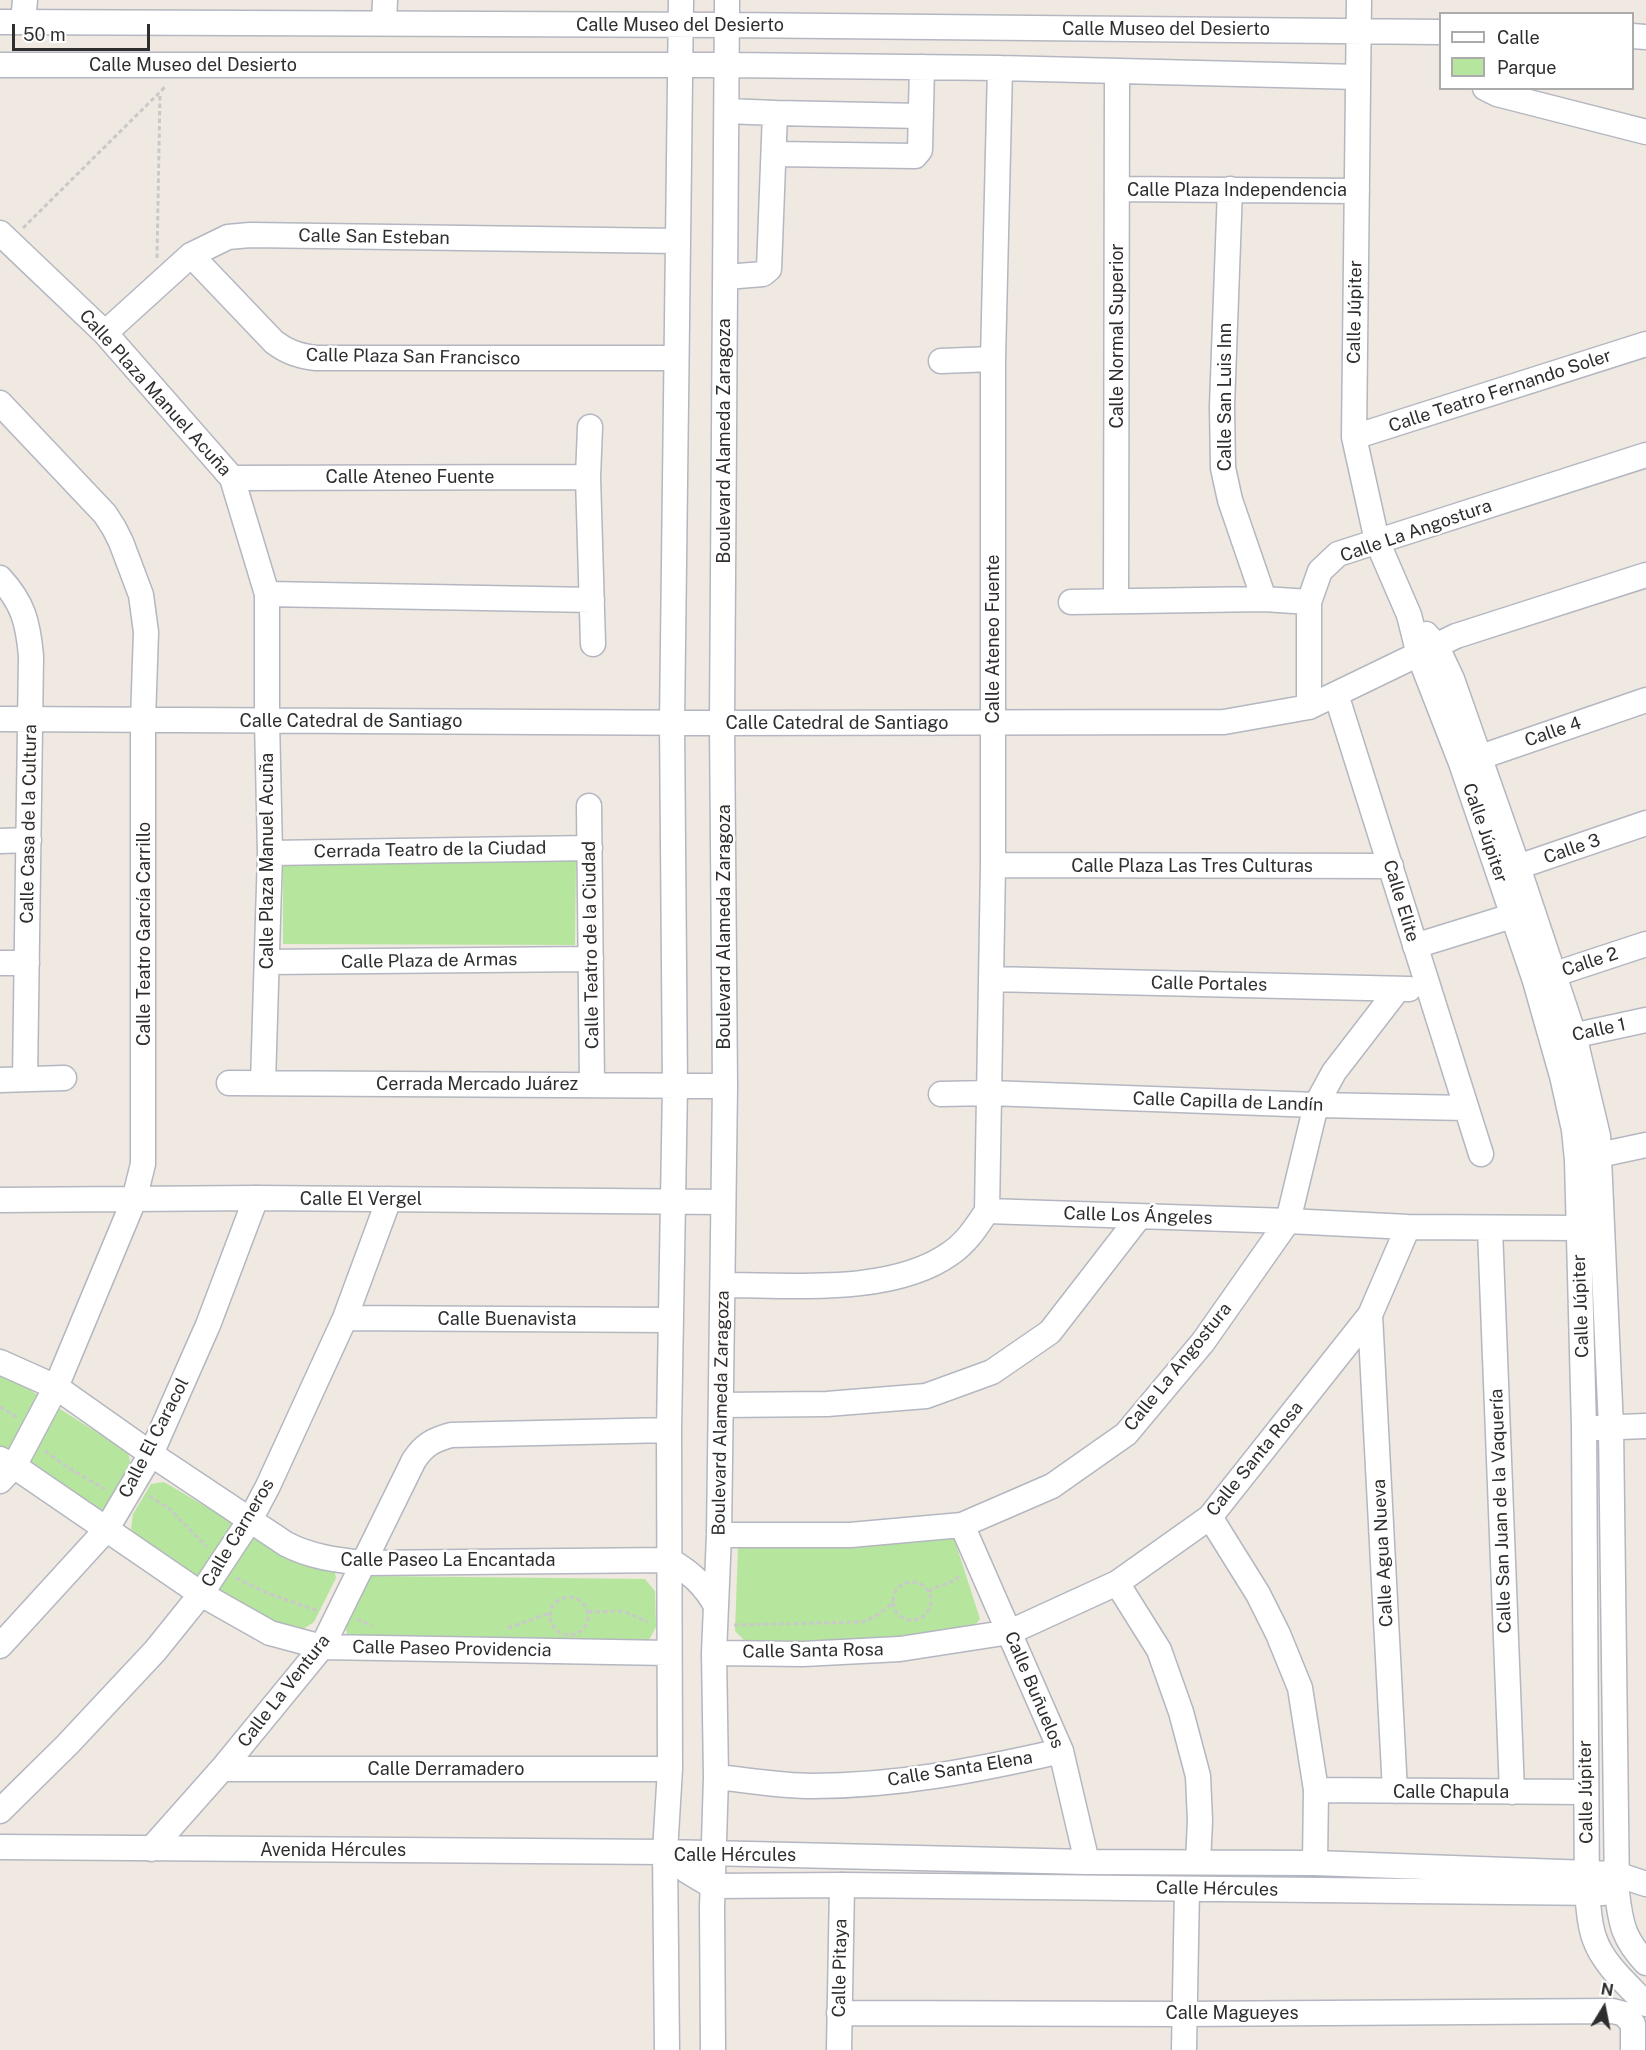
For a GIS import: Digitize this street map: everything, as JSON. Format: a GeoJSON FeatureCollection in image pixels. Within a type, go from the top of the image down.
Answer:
{"type":"FeatureCollection","features":[{"type":"Feature","properties":{"kind":"street"},"geometry":{"type":"LineString","coordinates":[[667,2050],[665,1852],[670,1769],[669,1430],[675,1086],[672,723],[676,241],[681,0]]}},
{"type":"Feature","properties":{"kind":"street","name":"Boulevard Alameda Zaragoza"},"geometry":{"type":"LineString","coordinates":[[713,2050],[712,1886],[716,1777],[714,1653],[719,1535],[725,1086],[722,723],[727,0]]}},
{"type":"Feature","properties":{"kind":"street","name":"Calle Júpiter"},"geometry":{"type":"LineString","coordinates":[[1359,0],[1354,437],[1377,541],[1408,615],[1427,650],[1471,760],[1545,977],[1563,1038],[1577,1160],[1584,1428],[1587,1883],[1590,1919],[1595,1941],[1640,2005]]}},
{"type":"Feature","properties":{"kind":"street","name":"Calle Museo del Desierto"},"geometry":{"type":"LineString","coordinates":[[16,15],[385,12],[681,25],[1439,32]]}},
{"type":"Feature","properties":{"kind":"street","name":"Calle Museo del Desierto"},"geometry":{"type":"LineString","coordinates":[[0,65],[728,65],[1358,76]]}},
{"type":"Feature","properties":{"kind":"street"},"geometry":{"type":"LineString","coordinates":[[774,154],[915,156],[920,150],[922,67]]}},
{"type":"Feature","properties":{"kind":"street","name":"Calle Ateneo Fuente"},"geometry":{"type":"LineString","coordinates":[[987,1211],[993,866],[993,359],[1000,68]]}},
{"type":"Feature","properties":{"kind":"street","name":"Calle Normal Superior"},"geometry":{"type":"LineString","coordinates":[[1116,601],[1117,71]]}},
{"type":"Feature","properties":{"kind":"street"},"geometry":{"type":"LineString","coordinates":[[1489,90],[1646,132]]}},
{"type":"Feature","properties":{"kind":"street"},"geometry":{"type":"LineString","coordinates":[[727,111],[921,116]]}},
{"type":"Feature","properties":{"kind":"street"},"geometry":{"type":"LineString","coordinates":[[726,278],[764,274],[769,269],[775,113]]}},
{"type":"Feature","properties":{"kind":"street"},"geometry":{"type":"LineString","coordinates":[[1606,121],[1646,120]]}},
{"type":"Feature","properties":{"kind":"street","name":"Calle Plaza Independencia"},"geometry":{"type":"LineString","coordinates":[[1117,189],[1357,191]]}},
{"type":"Feature","properties":{"kind":"street","name":"Calle San Luis Inn"},"geometry":{"type":"LineString","coordinates":[[1230,189],[1222,406],[1223,468],[1230,500],[1264,599]]}},
{"type":"Feature","properties":{"kind":"street","name":"Calle San Esteban"},"geometry":{"type":"LineString","coordinates":[[105,333],[191,255],[228,237],[250,235],[676,241]]}},
{"type":"Feature","properties":{"kind":"street","name":"Calle Plaza Manuel Acuña"},"geometry":{"type":"LineString","coordinates":[[4,238],[105,333],[232,477],[267,594],[270,853],[263,1083]]}},
{"type":"Feature","properties":{"kind":"street","name":"Calle Plaza San Francisco"},"geometry":{"type":"LineString","coordinates":[[191,255],[274,342],[285,351],[299,356],[316,358],[676,358]]}},
{"type":"Feature","properties":{"kind":"street","name":"Calle Teatro Fernando Soler"},"geometry":{"type":"LineString","coordinates":[[1354,437],[1646,344]]}},
{"type":"Feature","properties":{"kind":"street"},"geometry":{"type":"LineString","coordinates":[[941,361],[993,359]]}},
{"type":"Feature","properties":{"kind":"street","name":"Calle Teatro García Carrillo"},"geometry":{"type":"LineString","coordinates":[[0,403],[105,514],[121,542],[141,595],[145,613],[143,1164],[134,1200],[56,1387],[32,1432],[5,1469]]}},
{"type":"Feature","properties":{"kind":"street"},"geometry":{"type":"LineString","coordinates":[[590,428],[588,477],[593,644]]}},
{"type":"Feature","properties":{"kind":"street","name":"Calle La Angostura"},"geometry":{"type":"LineString","coordinates":[[1309,707],[1309,602],[1320,571],[1338,554],[1646,455]]}},
{"type":"Feature","properties":{"kind":"street","name":"Calle Ateneo Fuente"},"geometry":{"type":"LineString","coordinates":[[232,477],[588,477]]}},
{"type":"Feature","properties":{"kind":"street","name":"Calle Catedral de Santiago"},"geometry":{"type":"LineString","coordinates":[[0,719],[672,723],[1224,722],[1309,707],[1456,636],[1646,575]]}},
{"type":"Feature","properties":{"kind":"street","name":"Calle Casa de la Cultura"},"geometry":{"type":"LineString","coordinates":[[0,578],[13,592],[24,611],[31,656],[25,1079]]}},
{"type":"Feature","properties":{"kind":"street"},"geometry":{"type":"LineString","coordinates":[[267,594],[591,600]]}},
{"type":"Feature","properties":{"kind":"street"},"geometry":{"type":"LineString","coordinates":[[1071,602],[1264,599],[1309,602]]}},
{"type":"Feature","properties":{"kind":"street","name":"Calle Elite"},"geometry":{"type":"LineString","coordinates":[[1336,694],[1481,1154]]}},
{"type":"Feature","properties":{"kind":"street","name":"Calle 4"},"geometry":{"type":"LineString","coordinates":[[1471,760],[1646,700]]}},
{"type":"Feature","properties":{"kind":"street","name":"Calle Teatro de la Ciudad"},"geometry":{"type":"LineString","coordinates":[[589,806],[592,1084]]}},
{"type":"Feature","properties":{"kind":"street","name":"Calle 3"},"geometry":{"type":"LineString","coordinates":[[1508,870],[1646,824]]}},
{"type":"Feature","properties":{"kind":"street"},"geometry":{"type":"LineString","coordinates":[[0,841],[29,840]]}},
{"type":"Feature","properties":{"kind":"street","name":"Cerrada Teatro de la Ciudad"},"geometry":{"type":"LineString","coordinates":[[270,853],[590,848]]}},
{"type":"Feature","properties":{"kind":"street","name":"Calle Plaza Las Tres Culturas"},"geometry":{"type":"LineString","coordinates":[[993,866],[1391,866]]}},
{"type":"Feature","properties":{"kind":"street"},"geometry":{"type":"LineString","coordinates":[[1415,946],[1523,913]]}},
{"type":"Feature","properties":{"kind":"street","name":"Calle 2"},"geometry":{"type":"LineString","coordinates":[[1545,977],[1646,944]]}},
{"type":"Feature","properties":{"kind":"street","name":"Calle Plaza de Armas"},"geometry":{"type":"LineString","coordinates":[[267,962],[591,959]]}},
{"type":"Feature","properties":{"kind":"street"},"geometry":{"type":"LineString","coordinates":[[0,963],[27,963]]}},
{"type":"Feature","properties":{"kind":"street","name":"Calle Portales"},"geometry":{"type":"LineString","coordinates":[[991,979],[1428,988]]}},
{"type":"Feature","properties":{"kind":"street","name":"Calle La Angostura"},"geometry":{"type":"LineString","coordinates":[[719,1535],[850,1536],[962,1525],[1052,1486],[1126,1434],[1203,1342],[1288,1221],[1316,1106],[1334,1072],[1398,989]]}},
{"type":"Feature","properties":{"kind":"street","name":"Calle 1"},"geometry":{"type":"LineString","coordinates":[[1563,1038],[1646,1020]]}},
{"type":"Feature","properties":{"kind":"street","name":"Calle Júpiter"},"geometry":{"type":"LineString","coordinates":[[1563,1038],[1588,1088],[1600,1154],[1611,1427],[1617,1883],[1620,1922],[1630,1947],[1646,1963]]}},
{"type":"Feature","properties":{"kind":"street"},"geometry":{"type":"LineString","coordinates":[[0,1080],[64,1078]]}},
{"type":"Feature","properties":{"kind":"street","name":"Cerrada Mercado Juárez"},"geometry":{"type":"LineString","coordinates":[[229,1083],[725,1086]]}},
{"type":"Feature","properties":{"kind":"street","name":"Calle Capilla de Landín"},"geometry":{"type":"LineString","coordinates":[[941,1094],[989,1093],[1316,1106],[1466,1108]]}},
{"type":"Feature","properties":{"kind":"street"},"geometry":{"type":"LineString","coordinates":[[1577,1160],[1646,1145]]}},
{"type":"Feature","properties":{"kind":"street","name":"Calle El Vergel"},"geometry":{"type":"LineString","coordinates":[[0,1200],[256,1198],[723,1202]]}},
{"type":"Feature","properties":{"kind":"street","name":"Calle El Caracol"},"geometry":{"type":"LineString","coordinates":[[0,1646],[106,1530],[151,1454],[208,1325],[256,1198]]}},
{"type":"Feature","properties":{"kind":"street","name":"Calle Carneros"},"geometry":{"type":"LineString","coordinates":[[0,1810],[67,1744],[155,1651],[201,1594],[250,1520],[268,1486],[345,1318],[389,1199]]}},
{"type":"Feature","properties":{"kind":"street"},"geometry":{"type":"LineString","coordinates":[[723,1286],[858,1284],[908,1275],[951,1253],[972,1234],[987,1211]]}},
{"type":"Feature","properties":{"kind":"street","name":"Calle Los Ángeles"},"geometry":{"type":"LineString","coordinates":[[987,1211],[1408,1227],[1578,1228]]}},
{"type":"Feature","properties":{"kind":"street"},"geometry":{"type":"LineString","coordinates":[[721,1405],[827,1404],[926,1396],[992,1372],[1050,1332],[1139,1217]]}},
{"type":"Feature","properties":{"kind":"street","name":"Calle Santa Rosa"},"geometry":{"type":"LineString","coordinates":[[714,1653],[802,1654],[900,1649],[1010,1632],[1117,1583],[1210,1517],[1370,1315],[1408,1227]]}},
{"type":"Feature","properties":{"kind":"street","name":"Calle San Juan de la Vaquería"},"geometry":{"type":"LineString","coordinates":[[1490,1229],[1512,1792]]}},
{"type":"Feature","properties":{"kind":"street","name":"Calle Agua Nueva"},"geometry":{"type":"LineString","coordinates":[[1370,1315],[1395,1791]]}},
{"type":"Feature","properties":{"kind":"street","name":"Calle Buenavista"},"geometry":{"type":"LineString","coordinates":[[345,1318],[670,1320]]}},
{"type":"Feature","properties":{"kind":"street","name":"Calle Paseo La Encantada"},"geometry":{"type":"LineString","coordinates":[[0,1362],[56,1387],[151,1454],[301,1551],[335,1560],[364,1563],[669,1560]]}},
{"type":"Feature","properties":{"kind":"street"},"geometry":{"type":"LineString","coordinates":[[1584,1428],[1646,1426]]}},
{"type":"Feature","properties":{"kind":"street","name":"Calle La Ventura"},"geometry":{"type":"LineString","coordinates":[[151,1849],[222,1769],[322,1647],[414,1460],[421,1449],[432,1440],[451,1435],[669,1430]]}},
{"type":"Feature","properties":{"kind":"street","name":"Calle Paseo Providencia"},"geometry":{"type":"LineString","coordinates":[[5,1469],[106,1530],[201,1594],[270,1633],[322,1647],[669,1645]]}},
{"type":"Feature","properties":{"kind":"street"},"geometry":{"type":"LineString","coordinates":[[1210,1517],[1258,1594],[1300,1688],[1316,1790],[1315,1863]]}},
{"type":"Feature","properties":{"kind":"street","name":"Calle Buñuelos"},"geometry":{"type":"LineString","coordinates":[[962,1525],[1061,1751],[1087,1862]]}},
{"type":"Feature","properties":{"kind":"street"},"geometry":{"type":"LineString","coordinates":[[669,1560],[685,1569],[710,1593],[715,1616]]}},
{"type":"Feature","properties":{"kind":"street"},"geometry":{"type":"LineString","coordinates":[[1117,1583],[1159,1650],[1181,1712],[1198,1776],[1200,1821],[1198,1862]]}},
{"type":"Feature","properties":{"kind":"street","name":"Calle Santa Elena"},"geometry":{"type":"LineString","coordinates":[[716,1777],[810,1786],[912,1781],[996,1766],[1061,1751]]}},
{"type":"Feature","properties":{"kind":"street","name":"Calle Derramadero"},"geometry":{"type":"LineString","coordinates":[[222,1769],[670,1769]]}},
{"type":"Feature","properties":{"kind":"street","name":"Calle Chapula"},"geometry":{"type":"LineString","coordinates":[[1316,1790],[1586,1792]]}},
{"type":"Feature","properties":{"kind":"street","name":"Avenida Hércules"},"geometry":{"type":"LineString","coordinates":[[0,1847],[665,1852]]}},
{"type":"Feature","properties":{"kind":"street","name":"Calle Hércules"},"geometry":{"type":"LineString","coordinates":[[665,1852],[1087,1862],[1315,1863],[1587,1883]]}},
{"type":"Feature","properties":{"kind":"street","name":"Calle Hércules"},"geometry":{"type":"LineString","coordinates":[[665,1852],[692,1874],[712,1886],[842,1885],[1187,1889],[1646,1884]]}},
{"type":"Feature","properties":{"kind":"street","name":"Calle Pitaya"},"geometry":{"type":"LineString","coordinates":[[838,2050],[842,1885]]}},
{"type":"Feature","properties":{"kind":"street"},"geometry":{"type":"LineString","coordinates":[[1184,2050],[1187,1889]]}},
{"type":"Feature","properties":{"kind":"street"},"geometry":{"type":"LineString","coordinates":[[1633,2050],[1633,2024],[1640,2005]]}},
{"type":"Feature","properties":{"kind":"street","name":"Calle Magueyes"},"geometry":{"type":"LineString","coordinates":[[839,2013],[1184,2014],[1613,2011],[1640,2005]]}},
{"type":"Feature","properties":{"kind":"path"},"geometry":{"type":"LineString","coordinates":[[4,238],[190,65]]}},
{"type":"Feature","properties":{"kind":"path"},"geometry":{"type":"LineString","coordinates":[[156,286],[160,92]]}},
{"type":"Feature","properties":{"kind":"path"},"geometry":{"type":"LineString","coordinates":[[32,1432],[45,1451],[93,1483],[128,1492],[171,1510],[220,1566],[267,1593],[337,1618]]}},
{"type":"Feature","properties":{"kind":"path"},"geometry":{"type":"LineString","coordinates":[[928,1591],[955,1580],[978,1562]]}},
{"type":"Feature","properties":{"kind":"path"},"geometry":{"type":"LineString","coordinates":[[906,1583],[918,1583],[928,1591],[929,1609],[926,1614],[909,1620],[898,1614],[893,1603],[896,1591],[906,1583]]}},
{"type":"Feature","properties":{"kind":"path"},"geometry":{"type":"LineString","coordinates":[[562,1598],[576,1598],[586,1606],[588,1612],[589,1618],[584,1629],[573,1635],[561,1634],[550,1620],[553,1607],[562,1598]]}},
{"type":"Feature","properties":{"kind":"path"},"geometry":{"type":"LineString","coordinates":[[715,1616],[862,1622],[876,1616],[893,1603]]}},
{"type":"Feature","properties":{"kind":"path"},"geometry":{"type":"LineString","coordinates":[[588,1612],[623,1611],[645,1620],[669,1645]]}},
{"type":"Feature","properties":{"kind":"green space"},"geometry":{"type":"Polygon","coordinates":[[[283,857],[576,858],[575,945],[283,944],[283,857]]]}},
{"type":"Feature","properties":{"kind":"green space"},"geometry":{"type":"Polygon","coordinates":[[[0,1374],[30,1390],[128,1452],[131,1466],[105,1511],[90,1511],[0,1448],[0,1374]]]}},
{"type":"Feature","properties":{"kind":"green space"},"geometry":{"type":"Polygon","coordinates":[[[164,1482],[234,1523],[334,1567],[336,1578],[314,1622],[303,1629],[268,1623],[155,1554],[131,1529],[133,1514],[151,1484],[164,1482]]]}},
{"type":"Feature","properties":{"kind":"green space"},"geometry":{"type":"Polygon","coordinates":[[[954,1538],[980,1619],[971,1630],[948,1639],[747,1643],[735,1631],[738,1547],[893,1543],[954,1538]]]}},
{"type":"Feature","properties":{"kind":"green space"},"geometry":{"type":"Polygon","coordinates":[[[371,1576],[645,1579],[655,1591],[656,1627],[649,1640],[348,1639],[345,1623],[371,1576]]]}}]}
